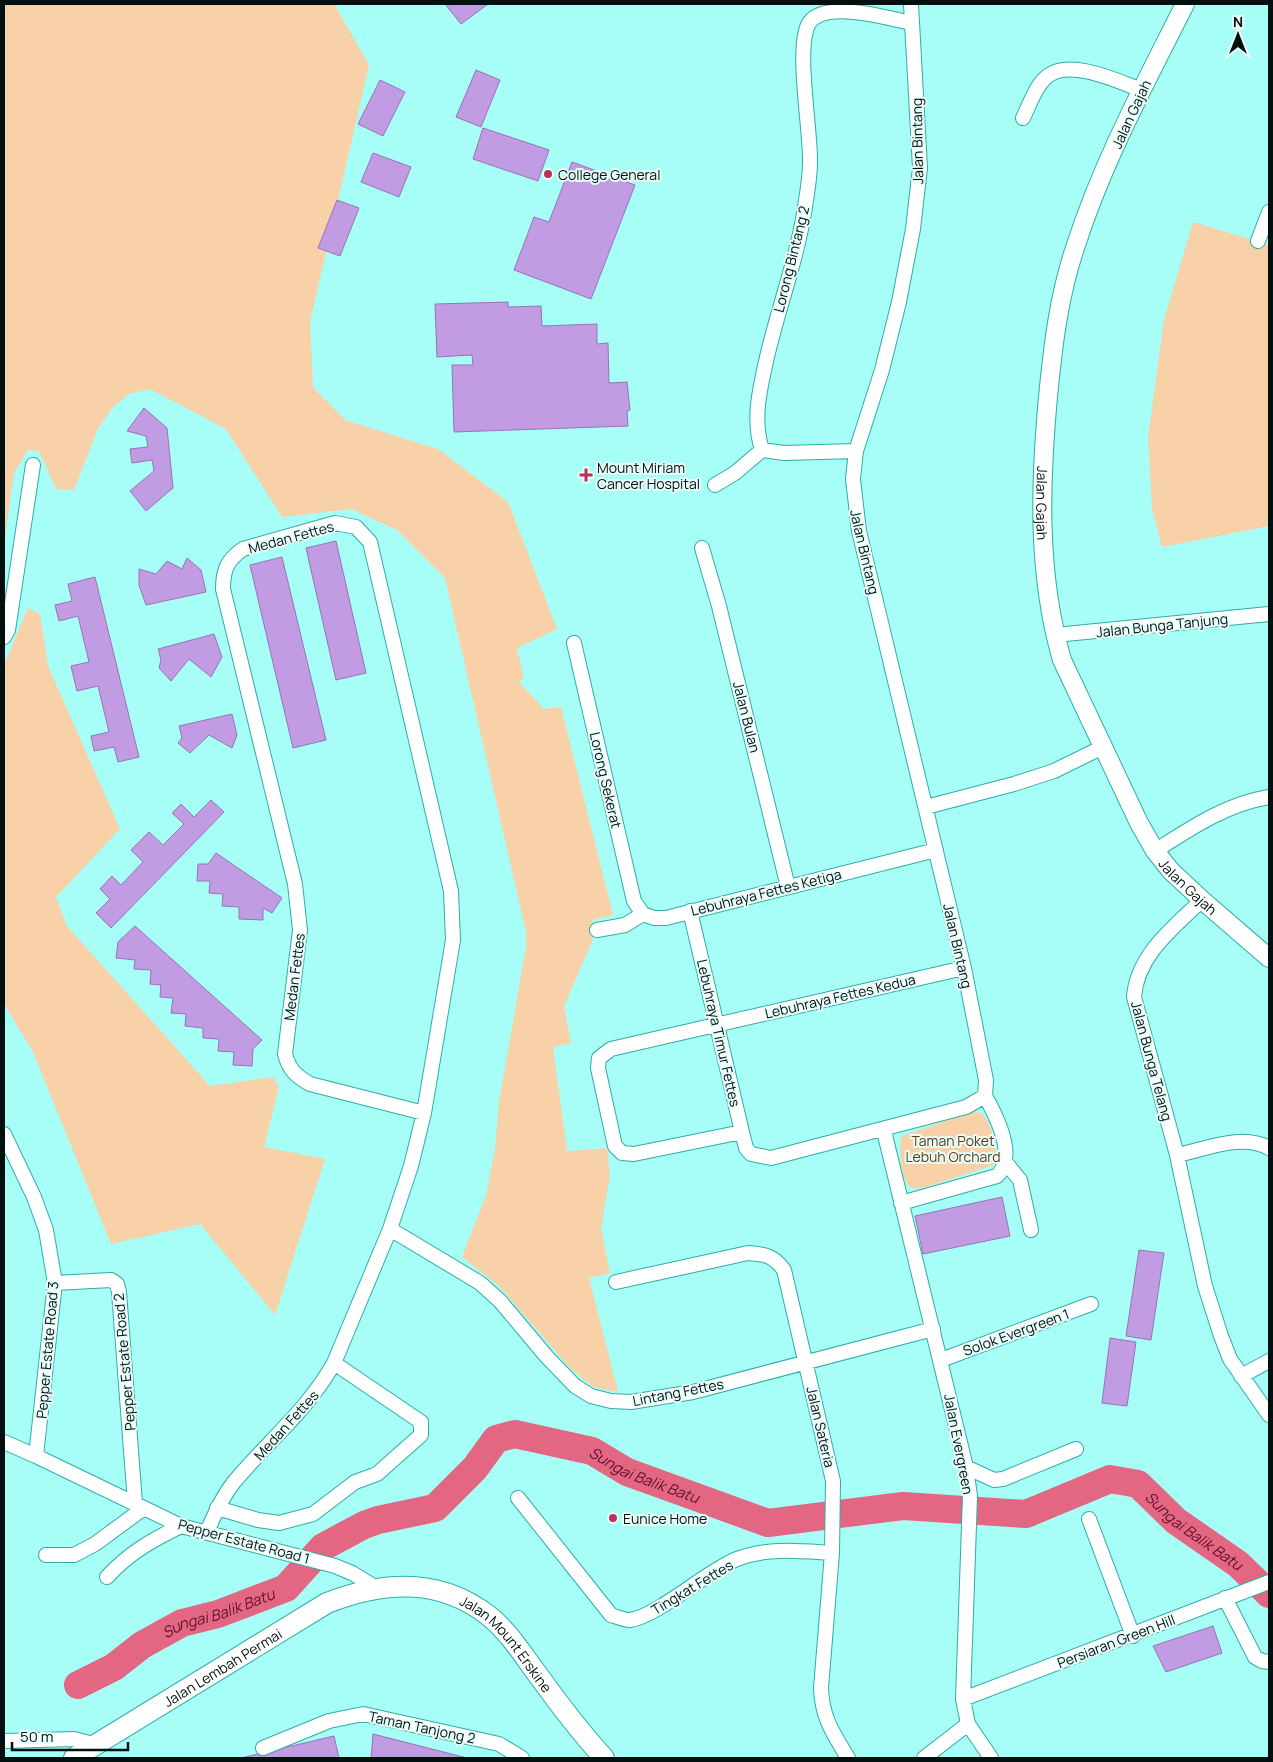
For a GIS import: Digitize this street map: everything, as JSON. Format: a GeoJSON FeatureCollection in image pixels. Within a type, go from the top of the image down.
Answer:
{"type":"FeatureCollection","features":[{"type":"Feature","properties":{"kind":"main road","name":"Jalan Lembah Permai"},"geometry":{"type":"LineString","coordinates":[[74,1758],[327,1603],[349,1593],[375,1587]]}},
{"type":"Feature","properties":{"kind":"main road","name":"Jalan Mount Erskine"},"geometry":{"type":"LineString","coordinates":[[375,1587],[432,1589],[465,1600],[489,1616],[522,1653],[574,1724],[604,1758]]}},
{"type":"Feature","properties":{"kind":"street","name":"Jalan Bintang"},"geometry":{"type":"LineString","coordinates":[[911,4],[920,168],[913,229],[882,370],[856,451],[853,479],[859,531],[964,968],[986,1080],[985,1096]]}},
{"type":"Feature","properties":{"kind":"street","name":"Jalan Gajah"},"geometry":{"type":"LineString","coordinates":[[1185,4],[1093,195],[1067,271],[1057,324],[1044,439],[1042,518],[1045,569],[1055,635],[1066,668],[1139,823],[1155,850],[1171,871],[1269,958]]}},
{"type":"Feature","properties":{"kind":"street","name":"Lorong Bintang 2"},"geometry":{"type":"LineString","coordinates":[[762,450],[757,434],[760,384],[770,339],[796,249],[806,202],[810,162],[803,46],[808,24],[820,11],[839,8],[911,23]]}},
{"type":"Feature","properties":{"kind":"street"},"geometry":{"type":"LineString","coordinates":[[1023,118],[1039,87],[1048,75],[1058,70],[1074,69],[1091,72],[1142,90]]}},
{"type":"Feature","properties":{"kind":"street"},"geometry":{"type":"LineString","coordinates":[[1258,241],[1269,212]]}},
{"type":"Feature","properties":{"kind":"street"},"geometry":{"type":"LineString","coordinates":[[715,485],[735,473],[762,450],[784,453],[856,451]]}},
{"type":"Feature","properties":{"kind":"street"},"geometry":{"type":"LineString","coordinates":[[4,637],[8,630],[33,464]]}},
{"type":"Feature","properties":{"kind":"street","name":"Medan Fettes"},"geometry":{"type":"LineString","coordinates":[[207,1532],[217,1508],[233,1483],[314,1397],[334,1363],[390,1229],[411,1166],[424,1113],[453,940],[450,891],[370,542],[356,526],[335,523],[243,549],[233,556],[225,567],[223,577],[223,589],[295,884],[299,912],[299,942],[285,1054],[288,1066],[297,1077],[310,1084],[424,1113]]}},
{"type":"Feature","properties":{"kind":"street","name":"Jalan Bulan"},"geometry":{"type":"LineString","coordinates":[[702,548],[719,606],[788,887]]}},
{"type":"Feature","properties":{"kind":"street","name":"Jalan Bunga Tanjung"},"geometry":{"type":"LineString","coordinates":[[1055,635],[1269,614]]}},
{"type":"Feature","properties":{"kind":"street","name":"Lorong Sekerat"},"geometry":{"type":"LineString","coordinates":[[574,643],[634,901],[643,914]]}},
{"type":"Feature","properties":{"kind":"street"},"geometry":{"type":"LineString","coordinates":[[926,807],[1014,784],[1054,771],[1102,747]]}},
{"type":"Feature","properties":{"kind":"street"},"geometry":{"type":"LineString","coordinates":[[1155,850],[1213,815],[1240,804],[1269,797]]}},
{"type":"Feature","properties":{"kind":"street","name":"Lebuhraya Fettes Ketiga"},"geometry":{"type":"LineString","coordinates":[[643,914],[654,918],[666,918],[936,850]]}},
{"type":"Feature","properties":{"kind":"street","name":"Jalan Bunga Telang"},"geometry":{"type":"LineString","coordinates":[[1202,900],[1159,942],[1143,963],[1135,980],[1134,997],[1178,1155],[1205,1286],[1221,1336],[1230,1359],[1269,1415]]}},
{"type":"Feature","properties":{"kind":"street","name":"Lebuhraya Timur Fettes"},"geometry":{"type":"LineString","coordinates":[[690,911],[746,1148],[751,1154],[760,1158],[771,1158],[884,1130]]}},
{"type":"Feature","properties":{"kind":"street"},"geometry":{"type":"LineString","coordinates":[[597,930],[624,925],[643,914]]}},
{"type":"Feature","properties":{"kind":"street","name":"Lebuhraya Fettes Kedua"},"geometry":{"type":"LineString","coordinates":[[742,1132],[634,1154],[622,1153],[615,1146],[598,1068],[599,1058],[611,1049],[964,968]]}},
{"type":"Feature","properties":{"kind":"street"},"geometry":{"type":"LineString","coordinates":[[884,1130],[966,1108],[985,1096],[994,1112],[1002,1138],[1006,1163],[1004,1170],[997,1176],[900,1203]]}},
{"type":"Feature","properties":{"kind":"street","name":"Jalan Evergreen"},"geometry":{"type":"LineString","coordinates":[[884,1130],[900,1203],[941,1360],[966,1467],[970,1496],[963,1699],[968,1724],[991,1758]]}},
{"type":"Feature","properties":{"kind":"street","name":"Pepper Estate Road 3"},"geometry":{"type":"LineString","coordinates":[[4,1134],[34,1197],[46,1230],[56,1283],[36,1456]]}},
{"type":"Feature","properties":{"kind":"street"},"geometry":{"type":"LineString","coordinates":[[1178,1155],[1241,1140],[1256,1142],[1269,1148]]}},
{"type":"Feature","properties":{"kind":"street"},"geometry":{"type":"LineString","coordinates":[[1006,1163],[1020,1180],[1031,1230]]}},
{"type":"Feature","properties":{"kind":"street","name":"Lintang Fettes"},"geometry":{"type":"LineString","coordinates":[[390,1229],[480,1283],[500,1301],[546,1358],[575,1386],[591,1396],[611,1401],[642,1401],[693,1392],[933,1329]]}},
{"type":"Feature","properties":{"kind":"street","name":"Jalan Sateria"},"geometry":{"type":"LineString","coordinates":[[616,1282],[748,1253],[764,1254],[776,1259],[784,1270],[807,1362],[833,1481],[832,1553],[822,1678],[822,1707],[828,1724],[848,1758]]}},
{"type":"Feature","properties":{"kind":"street","name":"Pepper Estate Road 2"},"geometry":{"type":"LineString","coordinates":[[56,1283],[111,1280],[116,1284],[119,1292],[139,1506]]}},
{"type":"Feature","properties":{"kind":"street","name":"Solok Evergreen 1"},"geometry":{"type":"LineString","coordinates":[[941,1360],[1091,1304]]}},
{"type":"Feature","properties":{"kind":"street"},"geometry":{"type":"LineString","coordinates":[[1241,1376],[1269,1360]]}},
{"type":"Feature","properties":{"kind":"street"},"geometry":{"type":"LineString","coordinates":[[217,1508],[258,1520],[279,1523],[314,1514],[355,1482],[377,1474],[421,1435],[421,1422],[334,1363]]}},
{"type":"Feature","properties":{"kind":"street","name":"Pepper Estate Road 1"},"geometry":{"type":"LineString","coordinates":[[4,1442],[181,1526],[335,1566],[352,1573],[375,1587]]}},
{"type":"Feature","properties":{"kind":"street"},"geometry":{"type":"LineString","coordinates":[[966,1467],[994,1480],[1004,1479],[1076,1449]]}},
{"type":"Feature","properties":{"kind":"street","name":"Tingkat Fettes"},"geometry":{"type":"LineString","coordinates":[[518,1498],[611,1615],[627,1620],[643,1617],[707,1574],[736,1559],[758,1553],[786,1550],[832,1553]]}},
{"type":"Feature","properties":{"kind":"street"},"geometry":{"type":"LineString","coordinates":[[46,1555],[74,1555],[95,1544],[139,1506]]}},
{"type":"Feature","properties":{"kind":"street"},"geometry":{"type":"LineString","coordinates":[[1090,1519],[1133,1636]]}},
{"type":"Feature","properties":{"kind":"street"},"geometry":{"type":"LineString","coordinates":[[106,1577],[124,1559],[145,1543],[181,1526]]}},
{"type":"Feature","properties":{"kind":"street","name":"Persiaran Green Hill"},"geometry":{"type":"LineString","coordinates":[[963,1699],[1133,1636],[1268,1583]]}},
{"type":"Feature","properties":{"kind":"street"},"geometry":{"type":"LineString","coordinates":[[1231,1596],[1255,1657],[1269,1662]]}},
{"type":"Feature","properties":{"kind":"street","name":"Taman Tanjong 2"},"geometry":{"type":"LineString","coordinates":[[263,1748],[329,1721],[363,1714],[499,1744],[522,1758]]}},
{"type":"Feature","properties":{"kind":"street"},"geometry":{"type":"LineString","coordinates":[[924,1758],[968,1724]]}},
{"type":"Feature","properties":{"kind":"street"},"geometry":{"type":"LineString","coordinates":[[4,1741],[74,1739],[97,1745]]}},
{"type":"Feature","properties":{"kind":"green space"},"geometry":{"type":"Polygon","coordinates":[[[4,4],[334,4],[369,65],[310,322],[313,387],[345,420],[438,449],[508,502],[557,629],[517,648],[524,679],[518,681],[544,709],[561,707],[613,915],[592,920],[594,937],[564,1006],[571,1043],[553,1047],[567,1151],[607,1148],[610,1175],[601,1228],[610,1273],[589,1278],[618,1392],[593,1387],[570,1368],[499,1286],[462,1257],[486,1195],[495,1149],[499,1102],[526,947],[526,932],[445,578],[397,530],[351,509],[282,517],[226,429],[150,389],[129,394],[111,409],[97,431],[74,490],[56,489],[39,451],[28,450],[14,473],[4,545],[4,4]]]}},
{"type":"Feature","properties":{"kind":"green space"},"geometry":{"type":"Polygon","coordinates":[[[1193,222],[1269,245],[1269,526],[1162,547],[1152,509],[1148,437],[1164,320],[1193,222]]]}},
{"type":"Feature","properties":{"kind":"green space"},"geometry":{"type":"Polygon","coordinates":[[[28,608],[40,614],[48,666],[120,829],[56,897],[67,926],[210,1086],[273,1077],[279,1087],[264,1147],[325,1159],[275,1315],[200,1224],[111,1244],[33,1052],[4,1004],[4,665],[28,608]]]}},
{"type":"Feature","properties":{"kind":"green space","name":"Taman Poket Lebuh Orchard"},"geometry":{"type":"Polygon","coordinates":[[[971,1112],[982,1114],[989,1124],[996,1155],[994,1165],[926,1187],[916,1189],[910,1187],[902,1171],[900,1147],[902,1136],[971,1112]]]}},
{"type":"Feature","properties":{"kind":"building"},"geometry":{"type":"Polygon","coordinates":[[[445,4],[488,4],[461,24],[445,4]]]}},
{"type":"Feature","properties":{"kind":"building"},"geometry":{"type":"Polygon","coordinates":[[[476,70],[500,80],[481,127],[456,117],[476,70]]]}},
{"type":"Feature","properties":{"kind":"building"},"geometry":{"type":"Polygon","coordinates":[[[380,80],[405,92],[383,136],[358,124],[380,80]]]}},
{"type":"Feature","properties":{"kind":"building"},"geometry":{"type":"Polygon","coordinates":[[[483,128],[549,150],[538,181],[473,159],[483,128]]]}},
{"type":"Feature","properties":{"kind":"building"},"geometry":{"type":"Polygon","coordinates":[[[373,153],[411,167],[399,197],[361,182],[373,153]]]}},
{"type":"Feature","properties":{"kind":"building"},"geometry":{"type":"Polygon","coordinates":[[[572,162],[635,185],[591,299],[514,270],[534,217],[549,222],[572,162]]]}},
{"type":"Feature","properties":{"kind":"building"},"geometry":{"type":"Polygon","coordinates":[[[337,200],[359,208],[340,256],[318,248],[337,200]]]}},
{"type":"Feature","properties":{"kind":"building"},"geometry":{"type":"Polygon","coordinates":[[[508,302],[508,307],[541,306],[542,326],[597,324],[597,344],[608,343],[609,383],[627,382],[630,410],[627,411],[628,426],[454,432],[452,365],[473,365],[472,355],[437,357],[435,304],[508,302]]]}},
{"type":"Feature","properties":{"kind":"building"},"geometry":{"type":"Polygon","coordinates":[[[144,408],[167,428],[173,488],[146,511],[130,491],[154,471],[152,460],[132,463],[130,449],[148,447],[146,436],[127,431],[144,408]]]}},
{"type":"Feature","properties":{"kind":"building"},"geometry":{"type":"Polygon","coordinates":[[[336,541],[366,673],[336,680],[306,548],[336,541]]]}},
{"type":"Feature","properties":{"kind":"building"},"geometry":{"type":"Polygon","coordinates":[[[282,557],[326,740],[293,748],[250,565],[282,557]]]}},
{"type":"Feature","properties":{"kind":"building"},"geometry":{"type":"Polygon","coordinates":[[[187,558],[201,570],[206,592],[146,605],[139,585],[139,569],[156,574],[167,561],[182,569],[187,558]]]}},
{"type":"Feature","properties":{"kind":"building"},"geometry":{"type":"Polygon","coordinates":[[[95,577],[139,757],[118,762],[114,747],[94,751],[91,736],[109,732],[98,686],[77,691],[71,666],[89,662],[78,616],[59,621],[55,605],[72,601],[68,584],[95,577]]]}},
{"type":"Feature","properties":{"kind":"building"},"geometry":{"type":"Polygon","coordinates":[[[214,634],[222,657],[211,677],[189,659],[171,681],[159,668],[161,660],[158,649],[214,634]]]}},
{"type":"Feature","properties":{"kind":"building"},"geometry":{"type":"Polygon","coordinates":[[[232,714],[237,735],[232,748],[209,735],[190,753],[178,743],[182,738],[179,726],[232,714]]]}},
{"type":"Feature","properties":{"kind":"building"},"geometry":{"type":"Polygon","coordinates":[[[211,800],[224,812],[111,928],[96,913],[110,899],[100,889],[112,876],[121,885],[143,862],[131,850],[149,832],[163,845],[184,824],[172,813],[181,804],[194,817],[211,800]]]}},
{"type":"Feature","properties":{"kind":"building"},"geometry":{"type":"Polygon","coordinates":[[[216,853],[282,898],[272,913],[263,908],[263,920],[239,919],[239,907],[222,906],[223,894],[209,893],[210,881],[197,881],[198,864],[208,864],[216,853]]]}},
{"type":"Feature","properties":{"kind":"building"},"geometry":{"type":"Polygon","coordinates":[[[135,926],[262,1040],[253,1049],[252,1066],[233,1065],[234,1052],[218,1051],[219,1039],[203,1038],[203,1028],[185,1026],[186,1014],[171,1013],[173,998],[160,997],[161,985],[150,984],[151,970],[134,969],[135,960],[116,958],[118,942],[135,926]]]}},
{"type":"Feature","properties":{"kind":"building"},"geometry":{"type":"Polygon","coordinates":[[[1002,1197],[1010,1236],[923,1254],[915,1216],[1002,1197]]]}},
{"type":"Feature","properties":{"kind":"building"},"geometry":{"type":"Polygon","coordinates":[[[1139,1250],[1164,1253],[1151,1340],[1126,1336],[1139,1250]]]}},
{"type":"Feature","properties":{"kind":"building"},"geometry":{"type":"Polygon","coordinates":[[[1110,1338],[1136,1342],[1127,1406],[1102,1403],[1110,1338]]]}},
{"type":"Feature","properties":{"kind":"building"},"geometry":{"type":"Polygon","coordinates":[[[1213,1626],[1222,1653],[1166,1672],[1153,1646],[1213,1626]]]}},
{"type":"Feature","properties":{"kind":"building"},"geometry":{"type":"Polygon","coordinates":[[[373,1734],[467,1758],[371,1758],[373,1734]]]}},
{"type":"Feature","properties":{"kind":"building"},"geometry":{"type":"Polygon","coordinates":[[[334,1736],[339,1758],[245,1758],[245,1757],[334,1736]]]}},
{"type":"Feature","properties":{"kind":"waterway","name":"Sungai Balik Batu"},"geometry":{"type":"LineString","coordinates":[[78,1685],[114,1667],[142,1645],[182,1623],[218,1614],[286,1588],[323,1547],[364,1525],[378,1520],[435,1508],[475,1468],[496,1439],[515,1434],[592,1451],[627,1472],[768,1523],[903,1506],[1026,1514],[1110,1479],[1138,1484],[1176,1521],[1238,1564],[1269,1594]]}},
{"type":"Feature","properties":{"kind":"place","name":"College General"},"geometry":{"type":"Point","coordinates":[548,174]}},
{"type":"Feature","properties":{"kind":"place","name":"Mount Miriam Cancer Hospital"},"geometry":{"type":"Point","coordinates":[586,475]}},
{"type":"Feature","properties":{"kind":"place","name":"Eunice Home"},"geometry":{"type":"Point","coordinates":[613,1518]}}]}
